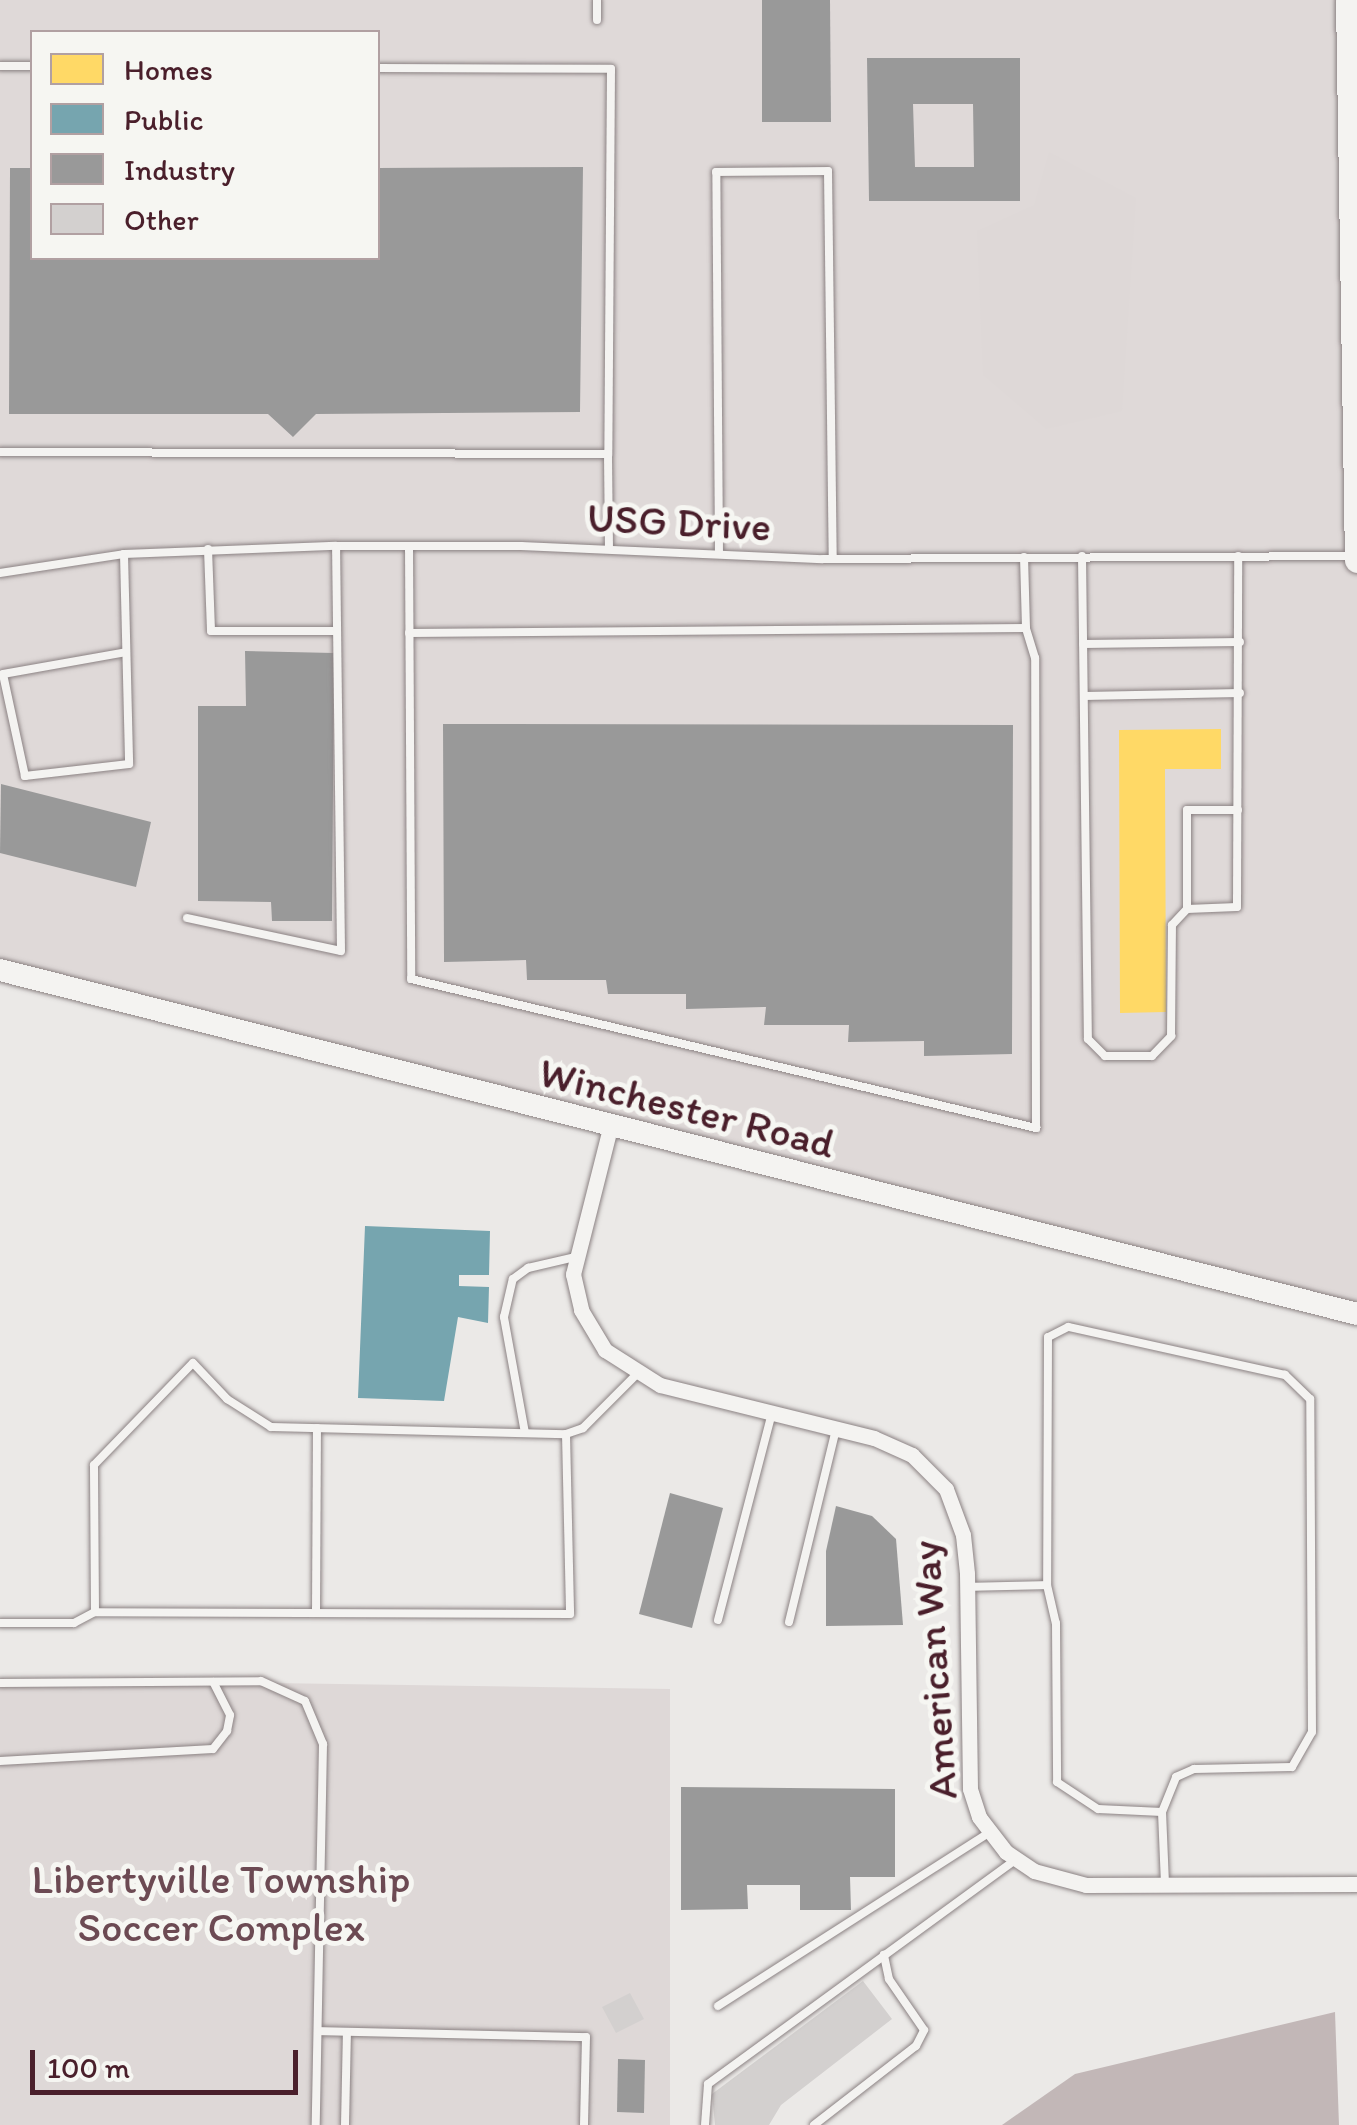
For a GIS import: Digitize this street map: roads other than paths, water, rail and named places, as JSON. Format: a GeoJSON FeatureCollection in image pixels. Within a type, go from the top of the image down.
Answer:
{"type":"FeatureCollection","features":[{"type":"Feature","properties":{"kind":"main road"},"geometry":{"type":"LineString","coordinates":[[1348,0],[1357,558]]}},
{"type":"Feature","properties":{"kind":"main road","name":"Winchester Road"},"geometry":{"type":"LineString","coordinates":[[0,970],[610,1128],[1357,1314]]}},
{"type":"Feature","properties":{"kind":"street","name":"American Way"},"geometry":{"type":"LineString","coordinates":[[610,1128],[576,1257],[574,1287],[593,1335],[636,1374],[836,1428],[912,1455],[946,1489],[963,1535],[968,1774],[989,1833],[1016,1859],[1062,1882],[1357,1884]]}},
{"type":"Feature","properties":{"kind":"lane"},"geometry":{"type":"LineString","coordinates":[[597,0],[598,20]]}},
{"type":"Feature","properties":{"kind":"lane"},"geometry":{"type":"LineString","coordinates":[[0,66],[30,66]]}},
{"type":"Feature","properties":{"kind":"lane"},"geometry":{"type":"LineString","coordinates":[[380,68],[611,69],[609,548]]}},
{"type":"Feature","properties":{"kind":"lane"},"geometry":{"type":"LineString","coordinates":[[719,554],[716,172],[828,172],[833,560]]}},
{"type":"Feature","properties":{"kind":"lane"},"geometry":{"type":"LineString","coordinates":[[0,452],[608,454]]}},
{"type":"Feature","properties":{"kind":"lane"},"geometry":{"type":"LineString","coordinates":[[187,918],[340,951],[336,546]]}},
{"type":"Feature","properties":{"kind":"lane","name":"USG Drive"},"geometry":{"type":"LineString","coordinates":[[0,574],[124,554],[336,546],[609,548],[833,560],[1024,556],[1357,558]]}},
{"type":"Feature","properties":{"kind":"lane"},"geometry":{"type":"LineString","coordinates":[[409,546],[411,979],[1036,1128],[1036,658],[1026,628],[1024,556]]}},
{"type":"Feature","properties":{"kind":"lane"},"geometry":{"type":"LineString","coordinates":[[208,550],[212,630],[337,632]]}},
{"type":"Feature","properties":{"kind":"lane"},"geometry":{"type":"LineString","coordinates":[[124,554],[129,764],[25,776],[2,674],[126,652]]}},
{"type":"Feature","properties":{"kind":"lane"},"geometry":{"type":"LineString","coordinates":[[1082,556],[1088,1039],[1105,1056],[1152,1056],[1171,1036],[1172,925],[1186,909],[1187,810],[1238,810]]}},
{"type":"Feature","properties":{"kind":"lane"},"geometry":{"type":"LineString","coordinates":[[1186,909],[1237,907],[1238,556]]}},
{"type":"Feature","properties":{"kind":"lane"},"geometry":{"type":"LineString","coordinates":[[410,633],[1026,628]]}},
{"type":"Feature","properties":{"kind":"lane"},"geometry":{"type":"LineString","coordinates":[[1084,644],[1240,642]]}},
{"type":"Feature","properties":{"kind":"lane"},"geometry":{"type":"LineString","coordinates":[[1084,696],[1240,693]]}},
{"type":"Feature","properties":{"kind":"lane"},"geometry":{"type":"LineString","coordinates":[[525,1433],[504,1316],[514,1279],[528,1268],[576,1257]]}},
{"type":"Feature","properties":{"kind":"lane"},"geometry":{"type":"LineString","coordinates":[[1162,1812],[1098,1809],[1057,1782],[1056,1624],[1047,1585],[1048,1337],[1080,1326],[1299,1383],[1310,1399],[1312,1732],[1292,1768],[1194,1769],[1176,1777],[1162,1812],[1165,1885]]}},
{"type":"Feature","properties":{"kind":"lane"},"geometry":{"type":"LineString","coordinates":[[95,1612],[94,1465],[192,1364],[227,1399],[271,1428],[566,1434],[583,1428],[636,1374]]}},
{"type":"Feature","properties":{"kind":"lane"},"geometry":{"type":"LineString","coordinates":[[718,1620],[772,1412]]}},
{"type":"Feature","properties":{"kind":"lane"},"geometry":{"type":"LineString","coordinates":[[316,1613],[318,1428]]}},
{"type":"Feature","properties":{"kind":"lane"},"geometry":{"type":"LineString","coordinates":[[790,1622],[836,1428]]}},
{"type":"Feature","properties":{"kind":"lane"},"geometry":{"type":"LineString","coordinates":[[0,1623],[74,1623],[95,1612],[570,1614],[566,1434]]}},
{"type":"Feature","properties":{"kind":"lane"},"geometry":{"type":"LineString","coordinates":[[967,1587],[1047,1585]]}},
{"type":"Feature","properties":{"kind":"lane"},"geometry":{"type":"LineString","coordinates":[[0,1682],[261,1681],[305,1701],[324,1744],[316,2125]]}},
{"type":"Feature","properties":{"kind":"lane"},"geometry":{"type":"LineString","coordinates":[[0,1761],[212,1749],[227,1731],[230,1715],[213,1682]]}},
{"type":"Feature","properties":{"kind":"lane"},"geometry":{"type":"LineString","coordinates":[[718,2006],[989,1833]]}},
{"type":"Feature","properties":{"kind":"lane"},"geometry":{"type":"LineString","coordinates":[[705,2125],[708,2084],[1016,1859]]}},
{"type":"Feature","properties":{"kind":"lane"},"geometry":{"type":"LineString","coordinates":[[814,2125],[916,2046],[924,2030],[889,1979],[884,1955]]}},
{"type":"Feature","properties":{"kind":"lane"},"geometry":{"type":"LineString","coordinates":[[318,2031],[586,2037],[584,2125]]}},
{"type":"Feature","properties":{"kind":"lane"},"geometry":{"type":"LineString","coordinates":[[345,2125],[347,2032]]}},
{"type":"Feature","properties":{"kind":"park label","name":"Libertyville Township Soccer Complex"},"geometry":{"type":"Point","coordinates":[221,1903]}}]}
